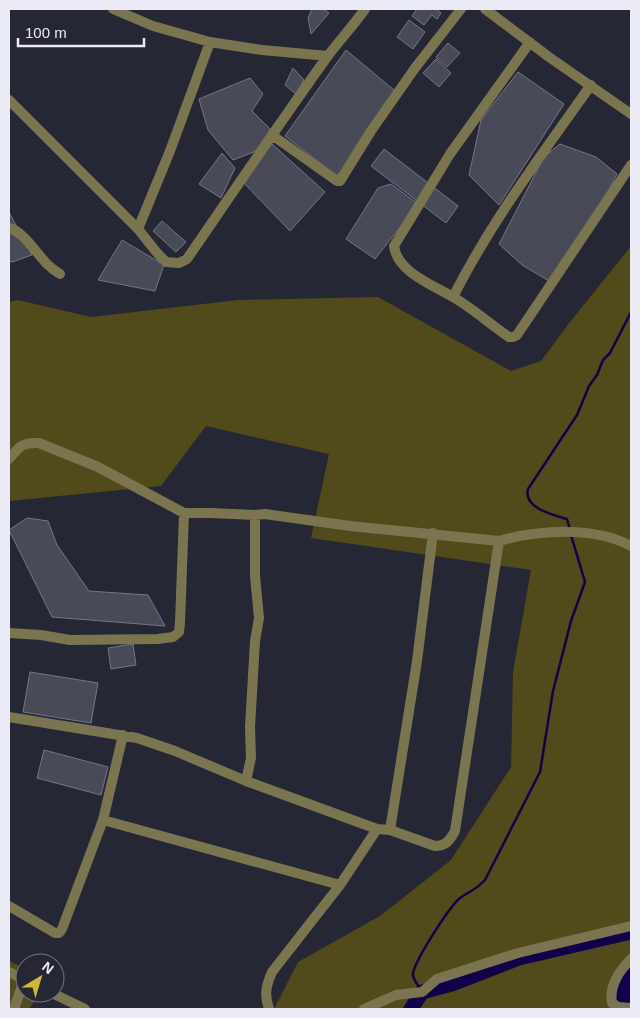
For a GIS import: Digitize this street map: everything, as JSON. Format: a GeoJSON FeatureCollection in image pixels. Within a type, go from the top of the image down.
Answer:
{"type":"FeatureCollection","features":[{"type":"Feature","properties":{"kind":"street"},"geometry":{"type":"LineString","coordinates":[[113,9],[153,26],[210,42],[262,50],[328,56]]}},
{"type":"Feature","properties":{"kind":"street"},"geometry":{"type":"LineString","coordinates":[[9,100],[138,229],[166,262],[179,263],[187,259],[272,135],[328,56],[355,24],[364,9]]}},
{"type":"Feature","properties":{"kind":"street"},"geometry":{"type":"LineString","coordinates":[[272,135],[337,181],[340,181],[410,76],[461,9]]}},
{"type":"Feature","properties":{"kind":"street"},"geometry":{"type":"LineString","coordinates":[[485,9],[631,114]]}},
{"type":"Feature","properties":{"kind":"street"},"geometry":{"type":"LineString","coordinates":[[138,229],[170,152],[210,42]]}},
{"type":"Feature","properties":{"kind":"street"},"geometry":{"type":"LineString","coordinates":[[530,42],[450,154],[394,246],[395,255],[399,261],[426,284],[453,297],[509,337],[513,337],[517,335],[631,165]]}},
{"type":"Feature","properties":{"kind":"street"},"geometry":{"type":"LineString","coordinates":[[453,297],[482,244],[590,85]]}},
{"type":"Feature","properties":{"kind":"street"},"geometry":{"type":"LineString","coordinates":[[9,228],[22,235],[46,263],[60,274]]}},
{"type":"Feature","properties":{"kind":"street"},"geometry":{"type":"LineString","coordinates":[[9,459],[21,446],[30,442],[39,443],[98,467],[184,513],[274,515],[350,526],[499,541],[518,536],[576,532],[620,540],[631,546]]}},
{"type":"Feature","properties":{"kind":"street"},"geometry":{"type":"LineString","coordinates":[[9,633],[42,635],[70,640],[158,639],[173,637],[179,632],[180,623],[184,513]]}},
{"type":"Feature","properties":{"kind":"street"},"geometry":{"type":"LineString","coordinates":[[246,781],[251,758],[250,718],[255,641],[259,618],[255,576],[255,515]]}},
{"type":"Feature","properties":{"kind":"street"},"geometry":{"type":"LineString","coordinates":[[390,830],[417,661],[433,533]]}},
{"type":"Feature","properties":{"kind":"street"},"geometry":{"type":"LineString","coordinates":[[9,718],[137,738],[246,781],[377,829],[390,830],[435,846],[442,846],[449,841],[455,831],[499,541]]}},
{"type":"Feature","properties":{"kind":"street"},"geometry":{"type":"LineString","coordinates":[[9,906],[55,932],[59,932],[62,929],[103,820],[122,735]]}},
{"type":"Feature","properties":{"kind":"street"},"geometry":{"type":"LineString","coordinates":[[103,820],[340,885]]}},
{"type":"Feature","properties":{"kind":"street"},"geometry":{"type":"LineString","coordinates":[[269,1009],[265,999],[267,984],[272,972],[340,885],[377,829]]}},
{"type":"Feature","properties":{"kind":"street"},"geometry":{"type":"LineString","coordinates":[[364,1009],[396,995],[422,992],[437,980],[518,953],[631,926]]}},
{"type":"Feature","properties":{"kind":"street"},"geometry":{"type":"LineString","coordinates":[[631,959],[623,967],[614,982],[610,994],[612,1003],[618,1007],[631,1008]]}},
{"type":"Feature","properties":{"kind":"street"},"geometry":{"type":"LineString","coordinates":[[65,999],[85,1009]]}},
{"type":"Feature","properties":{"kind":"shaded area"},"geometry":{"type":"Polygon","coordinates":[[[631,246],[631,1009],[274,1009],[298,962],[380,916],[451,860],[511,767],[513,672],[531,570],[311,538],[329,454],[206,426],[161,486],[9,501],[9,302],[18,300],[91,317],[238,300],[378,297],[511,371],[541,361],[631,246]]]}},
{"type":"Feature","properties":{"kind":"shaded area"},"geometry":{"type":"Polygon","coordinates":[[[10,961],[15,964],[15,1003],[33,1003],[29,1009],[9,1009],[10,961]]]}},
{"type":"Feature","properties":{"kind":"shaded area"},"geometry":{"type":"Polygon","coordinates":[[[631,964],[631,1004],[616,1003],[616,984],[631,964]]]}},
{"type":"Feature","properties":{"kind":"building"},"geometry":{"type":"Polygon","coordinates":[[[312,9],[323,9],[329,13],[311,34],[308,18],[312,9]]]}},
{"type":"Feature","properties":{"kind":"building"},"geometry":{"type":"Polygon","coordinates":[[[417,9],[436,9],[441,13],[437,19],[432,15],[424,25],[412,16],[417,9]]]}},
{"type":"Feature","properties":{"kind":"building"},"geometry":{"type":"Polygon","coordinates":[[[409,20],[425,32],[413,49],[397,37],[409,20]]]}},
{"type":"Feature","properties":{"kind":"building"},"geometry":{"type":"Polygon","coordinates":[[[448,43],[460,53],[447,67],[436,57],[448,43]]]}},
{"type":"Feature","properties":{"kind":"building"},"geometry":{"type":"Polygon","coordinates":[[[346,50],[400,95],[337,176],[285,136],[346,50]]]}},
{"type":"Feature","properties":{"kind":"building"},"geometry":{"type":"Polygon","coordinates":[[[436,59],[451,73],[439,87],[423,73],[436,59]]]}},
{"type":"Feature","properties":{"kind":"building"},"geometry":{"type":"Polygon","coordinates":[[[293,68],[304,80],[296,94],[285,85],[293,68]]]}},
{"type":"Feature","properties":{"kind":"building"},"geometry":{"type":"Polygon","coordinates":[[[518,72],[564,104],[499,205],[469,175],[481,120],[518,72]]]}},
{"type":"Feature","properties":{"kind":"building"},"geometry":{"type":"Polygon","coordinates":[[[250,78],[263,94],[252,111],[270,129],[264,148],[233,160],[208,130],[199,99],[250,78]]]}},
{"type":"Feature","properties":{"kind":"building"},"geometry":{"type":"Polygon","coordinates":[[[271,143],[325,192],[290,231],[242,181],[271,143]]]}},
{"type":"Feature","properties":{"kind":"building"},"geometry":{"type":"Polygon","coordinates":[[[560,144],[596,157],[617,174],[588,229],[549,281],[522,265],[499,244],[544,157],[560,144]]]}},
{"type":"Feature","properties":{"kind":"building"},"geometry":{"type":"Polygon","coordinates":[[[384,149],[458,206],[446,223],[371,166],[384,149]]]}},
{"type":"Feature","properties":{"kind":"building"},"geometry":{"type":"Polygon","coordinates":[[[222,153],[235,168],[221,198],[199,184],[222,153]]]}},
{"type":"Feature","properties":{"kind":"building"},"geometry":{"type":"Polygon","coordinates":[[[391,184],[418,204],[375,259],[346,239],[378,188],[391,184]]]}},
{"type":"Feature","properties":{"kind":"building"},"geometry":{"type":"Polygon","coordinates":[[[9,212],[32,255],[12,262],[9,261],[9,212]]]}},
{"type":"Feature","properties":{"kind":"building"},"geometry":{"type":"Polygon","coordinates":[[[162,221],[186,242],[176,252],[153,231],[162,221]]]}},
{"type":"Feature","properties":{"kind":"building"},"geometry":{"type":"Polygon","coordinates":[[[122,240],[164,265],[155,291],[98,280],[122,240]]]}},
{"type":"Feature","properties":{"kind":"building"},"geometry":{"type":"Polygon","coordinates":[[[27,518],[48,521],[57,545],[89,591],[148,595],[165,626],[52,617],[9,530],[27,518]]]}},
{"type":"Feature","properties":{"kind":"building"},"geometry":{"type":"Polygon","coordinates":[[[133,644],[136,665],[111,669],[108,648],[133,644]]]}},
{"type":"Feature","properties":{"kind":"building"},"geometry":{"type":"Polygon","coordinates":[[[30,672],[98,683],[91,723],[23,712],[30,672]]]}},
{"type":"Feature","properties":{"kind":"building"},"geometry":{"type":"Polygon","coordinates":[[[44,750],[108,767],[101,795],[37,778],[44,750]]]}},
{"type":"Feature","properties":{"kind":"waterway"},"geometry":{"type":"LineString","coordinates":[[570,530],[567,519],[547,513],[534,506],[528,496],[528,489],[577,415],[589,386],[597,375],[603,360],[610,353],[631,312]]}},
{"type":"Feature","properties":{"kind":"waterway"},"geometry":{"type":"LineString","coordinates":[[421,990],[414,980],[413,973],[426,945],[455,903],[485,880],[540,772],[553,691],[571,621],[585,582],[571,535]]}},
{"type":"Feature","properties":{"kind":"waterway"},"geometry":{"type":"LineString","coordinates":[[411,1009],[422,992],[452,984],[519,958],[631,932]]}}]}
